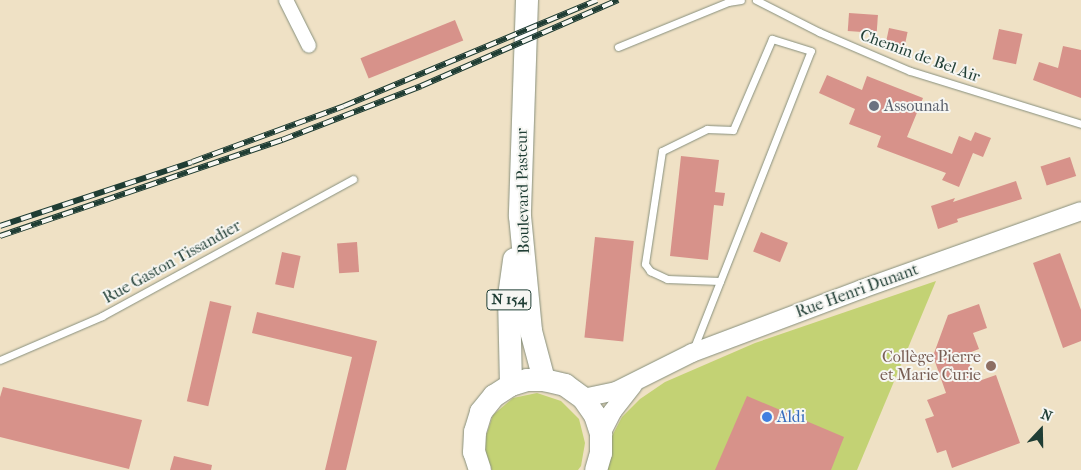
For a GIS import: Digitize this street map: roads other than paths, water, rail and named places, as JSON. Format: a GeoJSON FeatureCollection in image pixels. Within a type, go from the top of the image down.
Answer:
{"type":"FeatureCollection","features":[{"type":"Feature","properties":{"kind":"main road","name":"Boulevard Pasteur"},"geometry":{"type":"LineString","coordinates":[[527,0],[520,216],[531,331],[544,380]]}},
{"type":"Feature","properties":{"kind":"main road","name":"N 154"},"geometry":{"type":"LineString","coordinates":[[511,385],[509,296],[520,216]]}},
{"type":"Feature","properties":{"kind":"main road"},"geometry":{"type":"LineString","coordinates":[[480,470],[474,452],[474,432],[481,412],[494,396],[511,385],[527,380],[544,380],[565,385],[583,398],[595,415],[601,434],[601,454],[596,470]]}},
{"type":"Feature","properties":{"kind":"street"},"geometry":{"type":"LineString","coordinates":[[286,0],[309,46]]}},
{"type":"Feature","properties":{"kind":"street","name":"Rue Henri Dunant"},"geometry":{"type":"LineString","coordinates":[[583,398],[616,391],[692,353],[846,294],[1081,211]]}},
{"type":"Feature","properties":{"kind":"street"},"geometry":{"type":"LineString","coordinates":[[601,434],[612,412],[637,381]]}},
{"type":"Feature","properties":{"kind":"lane"},"geometry":{"type":"LineString","coordinates":[[618,47],[728,2],[741,0]]}},
{"type":"Feature","properties":{"kind":"lane","name":"Chemin de Bel Air"},"geometry":{"type":"LineString","coordinates":[[756,0],[827,36],[910,71],[1081,124]]}},
{"type":"Feature","properties":{"kind":"lane"},"geometry":{"type":"LineString","coordinates":[[692,353],[811,52],[772,39],[733,130],[707,129],[662,151],[645,264],[650,271],[667,279],[720,281]]}},
{"type":"Feature","properties":{"kind":"lane","name":"Rue Gaston Tissandier"},"geometry":{"type":"LineString","coordinates":[[0,360],[102,316],[353,179]]}},
{"type":"Feature","properties":{"kind":"railway"},"geometry":{"type":"LineString","coordinates":[[0,226],[192,162],[344,106],[597,0]]}},
{"type":"Feature","properties":{"kind":"railway"},"geometry":{"type":"LineString","coordinates":[[0,236],[282,140],[421,86],[618,0]]}},
{"type":"Feature","properties":{"kind":"place","name":"Assounah"},"geometry":{"type":"Point","coordinates":[874,106]}},
{"type":"Feature","properties":{"kind":"place","name":"Collège Pierre et Marie Curie"},"geometry":{"type":"Point","coordinates":[991,366]}},
{"type":"Feature","properties":{"kind":"place","name":"Aldi"},"geometry":{"type":"Point","coordinates":[767,417]}}]}
